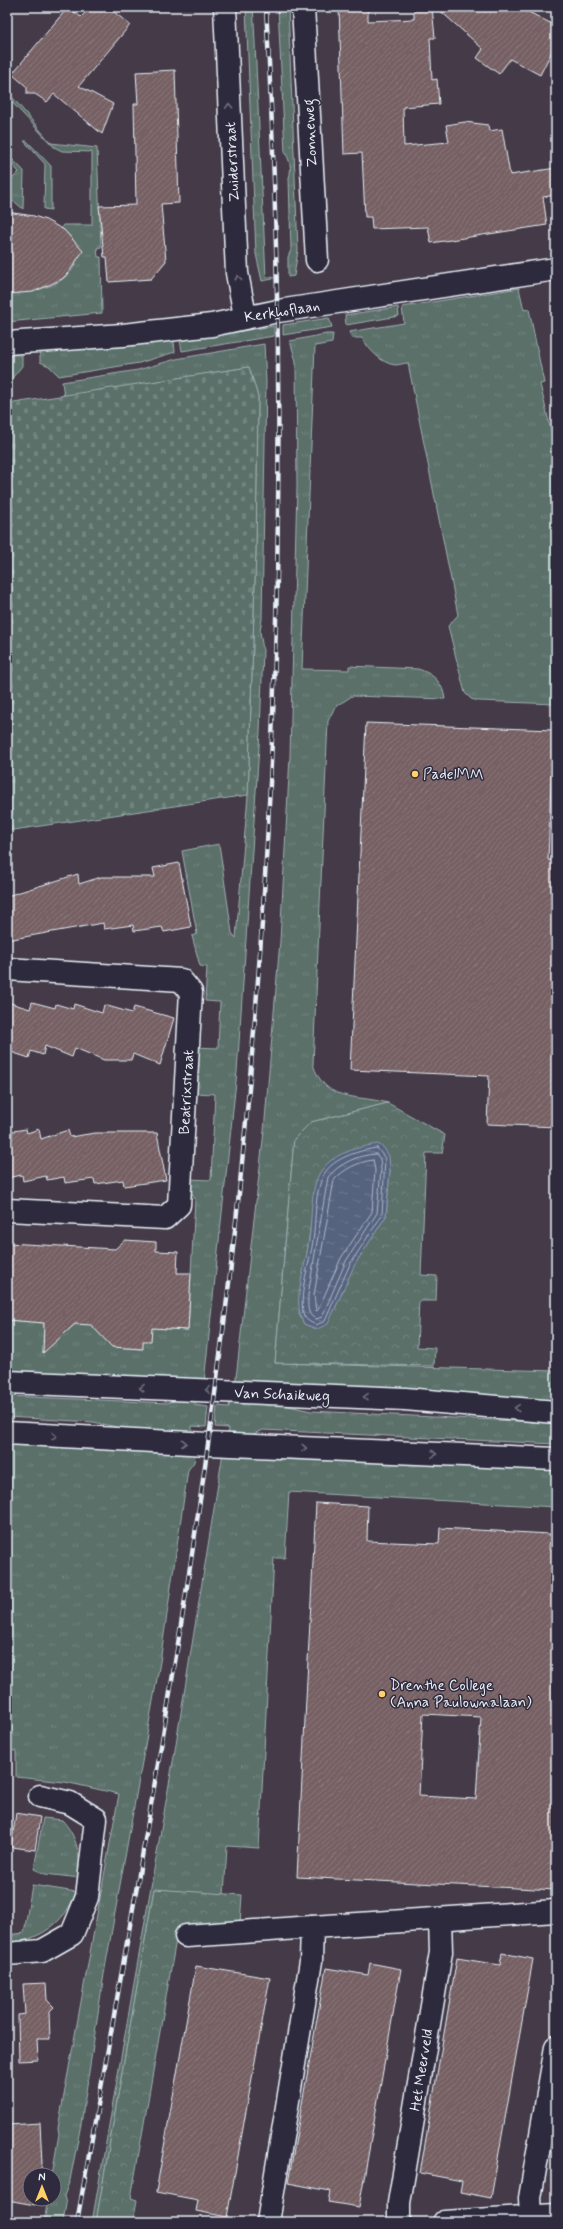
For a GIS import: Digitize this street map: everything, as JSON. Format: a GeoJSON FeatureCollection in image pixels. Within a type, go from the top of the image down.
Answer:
{"type":"FeatureCollection","features":[{"type":"Feature","properties":{"kind":"street","name":"Zuiderstraat"},"geometry":{"type":"LineString","coordinates":[[225,7],[237,273],[245,316]]}},
{"type":"Feature","properties":{"kind":"street","name":"Zonneweg"},"geometry":{"type":"LineString","coordinates":[[303,7],[317,260]]}},
{"type":"Feature","properties":{"kind":"street","name":"Kerkhoflaan"},"geometry":{"type":"LineString","coordinates":[[7,343],[123,335],[212,325],[245,316],[556,269]]}},
{"type":"Feature","properties":{"kind":"street","name":"Beatrixstraat"},"geometry":{"type":"LineString","coordinates":[[7,969],[181,980],[191,992],[179,1205],[165,1218],[7,1210]]}},
{"type":"Feature","properties":{"kind":"street","name":"Van Schaikweg"},"geometry":{"type":"LineString","coordinates":[[7,1382],[405,1398],[556,1412]]}},
{"type":"Feature","properties":{"kind":"street"},"geometry":{"type":"LineString","coordinates":[[7,1432],[208,1444],[556,1459]]}},
{"type":"Feature","properties":{"kind":"street"},"geometry":{"type":"LineString","coordinates":[[7,1954],[42,1951],[72,1934],[87,1897],[96,1819],[70,1803],[40,1796]]}},
{"type":"Feature","properties":{"kind":"street"},"geometry":{"type":"LineString","coordinates":[[186,1936],[556,1911]]}},
{"type":"Feature","properties":{"kind":"street","name":"Het Meerveld"},"geometry":{"type":"LineString","coordinates":[[399,2222],[399,2204],[441,1952],[440,1919]]}},
{"type":"Feature","properties":{"kind":"street"},"geometry":{"type":"LineString","coordinates":[[268,2222],[311,1961],[312,1927]]}},
{"type":"Feature","properties":{"kind":"street"},"geometry":{"type":"LineString","coordinates":[[531,2216],[530,2198],[556,2047]]}},
{"type":"Feature","properties":{"kind":"street"},"geometry":{"type":"LineString","coordinates":[[444,2222],[556,2215]]}},
{"type":"Feature","properties":{"kind":"green space"},"geometry":{"type":"Polygon","coordinates":[[[246,7],[253,7],[266,277],[273,277],[273,279],[262,281],[256,254],[246,7]]]}},
{"type":"Feature","properties":{"kind":"green space"},"geometry":{"type":"Polygon","coordinates":[[[278,7],[288,7],[298,250],[294,276],[288,277],[288,257],[291,250],[290,168],[285,152],[278,7]]]}},
{"type":"Feature","properties":{"kind":"green space"},"geometry":{"type":"Polygon","coordinates":[[[7,91],[51,143],[97,148],[101,247],[97,248],[98,257],[101,257],[102,313],[7,322],[7,293],[28,292],[52,285],[63,279],[71,271],[76,262],[76,251],[74,244],[69,235],[61,228],[63,225],[92,225],[92,152],[62,151],[54,147],[7,97],[7,91]]]}},
{"type":"Feature","properties":{"kind":"green space"},"geometry":{"type":"Polygon","coordinates":[[[24,141],[27,141],[51,166],[51,210],[44,209],[45,164],[24,141]]]}},
{"type":"Feature","properties":{"kind":"green space"},"geometry":{"type":"Polygon","coordinates":[[[9,156],[24,171],[23,209],[15,202],[7,200],[7,184],[19,172],[7,159],[9,156]]]}},
{"type":"Feature","properties":{"kind":"green space"},"geometry":{"type":"Polygon","coordinates":[[[519,288],[524,310],[529,309],[544,383],[540,384],[556,452],[556,704],[479,701],[471,699],[465,693],[448,626],[458,615],[408,363],[395,365],[384,361],[368,347],[362,338],[352,338],[349,332],[404,323],[402,307],[519,288]]]}},
{"type":"Feature","properties":{"kind":"green space"},"geometry":{"type":"Polygon","coordinates":[[[398,307],[399,316],[346,325],[345,315],[398,307]]]}},
{"type":"Feature","properties":{"kind":"green space"},"geometry":{"type":"Polygon","coordinates":[[[329,318],[332,327],[283,335],[283,325],[329,318]]]}},
{"type":"Feature","properties":{"kind":"green space"},"geometry":{"type":"Polygon","coordinates":[[[274,326],[274,336],[182,351],[180,340],[274,326]]]}},
{"type":"Feature","properties":{"kind":"green space"},"geometry":{"type":"Polygon","coordinates":[[[333,334],[332,343],[315,346],[302,669],[349,670],[349,666],[418,669],[433,676],[437,680],[442,688],[445,699],[352,696],[335,707],[328,721],[313,1064],[318,1077],[333,1091],[343,1095],[388,1103],[311,1122],[294,1139],[275,1363],[556,1371],[556,1400],[233,1383],[236,1378],[264,1131],[280,941],[290,756],[297,487],[296,361],[290,341],[333,334]]]}},
{"type":"Feature","properties":{"kind":"green space"},"geometry":{"type":"Polygon","coordinates":[[[174,341],[175,352],[139,363],[59,376],[49,366],[40,362],[40,352],[174,341]]]}},
{"type":"Feature","properties":{"kind":"green space"},"geometry":{"type":"Polygon","coordinates":[[[264,344],[266,382],[262,619],[260,631],[263,650],[260,732],[237,1072],[204,1382],[7,1373],[7,1320],[44,1323],[43,1343],[52,1344],[84,1316],[112,1347],[142,1349],[143,1341],[152,1328],[188,1330],[195,1199],[188,1186],[188,1179],[211,1180],[215,1094],[193,1093],[195,1047],[218,1048],[220,1002],[205,1001],[207,967],[200,966],[192,936],[197,934],[182,851],[219,844],[232,933],[236,938],[248,795],[256,549],[258,397],[249,367],[64,396],[62,382],[138,370],[176,359],[264,344]]]}},
{"type":"Feature","properties":{"kind":"green space"},"geometry":{"type":"Polygon","coordinates":[[[22,353],[22,366],[13,377],[10,389],[7,390],[7,354],[22,353]]]}},
{"type":"Feature","properties":{"kind":"green space"},"geometry":{"type":"Polygon","coordinates":[[[249,367],[258,397],[256,549],[248,795],[7,831],[7,404],[249,367]]]}},
{"type":"Feature","properties":{"kind":"green space"},"geometry":{"type":"Polygon","coordinates":[[[388,1103],[445,1135],[442,1153],[426,1153],[421,1275],[437,1276],[436,1301],[419,1301],[417,1347],[435,1348],[434,1366],[275,1363],[294,1139],[311,1122],[388,1103]],[[390,1170],[316,1184],[299,1314],[304,1324],[317,1329],[334,1311],[354,1265],[386,1216],[390,1170]]]}},
{"type":"Feature","properties":{"kind":"green space"},"geometry":{"type":"Polygon","coordinates":[[[7,1396],[168,1403],[181,1396],[195,1397],[195,1405],[208,1407],[206,1427],[192,1426],[192,1437],[160,1436],[93,1422],[7,1417],[7,1396]]]}},
{"type":"Feature","properties":{"kind":"green space"},"geometry":{"type":"Polygon","coordinates":[[[230,1399],[262,1400],[311,1411],[556,1423],[556,1444],[263,1430],[242,1439],[227,1438],[228,1428],[215,1427],[217,1406],[229,1407],[230,1399]]]}},
{"type":"Feature","properties":{"kind":"green space"},"geometry":{"type":"Polygon","coordinates":[[[7,1441],[196,1450],[194,1462],[188,1470],[160,1662],[104,1974],[81,2124],[70,2180],[64,2196],[66,2204],[63,2222],[44,2222],[47,2207],[62,2207],[62,2167],[53,2167],[59,2134],[58,2128],[119,1794],[65,1782],[16,1777],[16,1751],[7,1750],[7,1441]]]}},
{"type":"Feature","properties":{"kind":"green space"},"geometry":{"type":"Polygon","coordinates":[[[222,1451],[556,1467],[556,1507],[289,1492],[285,1558],[274,1558],[259,1848],[227,1846],[224,1895],[154,1889],[96,2222],[92,2222],[174,1756],[222,1459],[222,1451]]]}},
{"type":"Feature","properties":{"kind":"green space"},"geometry":{"type":"Polygon","coordinates":[[[43,1818],[62,1820],[72,1833],[79,1854],[80,1878],[45,1874],[34,1869],[43,1818]]]}},
{"type":"Feature","properties":{"kind":"green space"},"geometry":{"type":"Polygon","coordinates":[[[32,1885],[76,1892],[65,1913],[49,1928],[30,1939],[7,1944],[7,1935],[24,1933],[32,1885]]]}},
{"type":"Feature","properties":{"kind":"green space"},"geometry":{"type":"Polygon","coordinates":[[[154,1889],[242,1895],[240,1924],[178,1928],[131,2198],[137,2200],[133,2222],[96,2222],[154,1889]]]}},
{"type":"Feature","properties":{"kind":"water"},"geometry":{"type":"Polygon","coordinates":[[[378,1144],[384,1148],[389,1156],[390,1170],[386,1216],[354,1266],[328,1324],[317,1329],[304,1324],[300,1313],[299,1294],[307,1254],[313,1194],[317,1177],[326,1165],[339,1155],[354,1149],[378,1144]]]}},
{"type":"Feature","properties":{"kind":"building"},"geometry":{"type":"Polygon","coordinates":[[[68,7],[81,17],[91,7],[108,7],[130,25],[79,86],[113,104],[102,134],[54,94],[47,102],[35,94],[27,94],[27,87],[12,74],[68,7]]]}},
{"type":"Feature","properties":{"kind":"building"},"geometry":{"type":"Polygon","coordinates":[[[339,7],[368,7],[368,21],[414,19],[414,7],[432,7],[435,38],[430,38],[432,80],[437,79],[439,104],[403,107],[404,146],[449,142],[446,125],[465,122],[488,125],[489,131],[502,129],[510,175],[556,168],[556,195],[543,197],[547,225],[431,243],[428,227],[372,229],[371,217],[365,217],[362,153],[344,154],[339,7]]]}},
{"type":"Feature","properties":{"kind":"building"},"geometry":{"type":"Polygon","coordinates":[[[436,7],[519,7],[556,26],[556,43],[540,75],[510,59],[499,74],[477,58],[483,49],[436,7]]]}},
{"type":"Feature","properties":{"kind":"building"},"geometry":{"type":"Polygon","coordinates":[[[175,70],[179,203],[161,204],[166,261],[151,279],[109,282],[107,257],[104,257],[99,206],[136,205],[134,104],[138,104],[136,72],[175,70]]]}},
{"type":"Feature","properties":{"kind":"building"},"geometry":{"type":"Polygon","coordinates":[[[7,212],[34,216],[46,220],[64,230],[83,251],[69,272],[62,279],[33,292],[7,294],[7,212]]]}},
{"type":"Feature","properties":{"kind":"building"},"geometry":{"type":"Polygon","coordinates":[[[366,723],[553,730],[548,860],[556,860],[556,1127],[487,1124],[489,1076],[350,1070],[366,723]]]}},
{"type":"Feature","properties":{"kind":"building"},"geometry":{"type":"Polygon","coordinates":[[[179,863],[191,927],[164,932],[162,927],[134,931],[133,925],[104,929],[103,923],[7,940],[7,896],[78,874],[79,884],[101,877],[155,877],[153,868],[179,863]]]}},
{"type":"Feature","properties":{"kind":"building"},"geometry":{"type":"Polygon","coordinates":[[[7,1002],[30,1009],[32,1002],[55,1008],[56,1004],[73,1009],[74,1004],[102,1013],[104,1005],[132,1013],[134,1007],[174,1018],[160,1065],[133,1054],[131,1060],[104,1060],[75,1048],[72,1057],[45,1046],[43,1055],[31,1051],[29,1058],[11,1052],[7,1030],[7,1002]]]}},
{"type":"Feature","properties":{"kind":"building"},"geometry":{"type":"Polygon","coordinates":[[[26,1129],[27,1133],[39,1129],[41,1139],[68,1130],[70,1137],[95,1133],[157,1133],[166,1180],[124,1186],[123,1180],[95,1184],[94,1179],[65,1183],[64,1177],[47,1180],[46,1176],[23,1181],[22,1175],[7,1178],[7,1132],[26,1129]]]}},
{"type":"Feature","properties":{"kind":"building"},"geometry":{"type":"Polygon","coordinates":[[[125,1240],[156,1242],[156,1251],[178,1252],[177,1273],[191,1273],[188,1330],[152,1328],[151,1341],[143,1341],[143,1349],[112,1347],[91,1325],[75,1324],[43,1353],[44,1323],[7,1320],[7,1243],[115,1249],[125,1240]]]}},
{"type":"Feature","properties":{"kind":"building","name":"Drenthe College (Anna Paulownalaan)"},"geometry":{"type":"Polygon","coordinates":[[[316,1503],[368,1506],[367,1541],[439,1544],[440,1528],[550,1534],[549,1550],[556,1550],[556,1890],[297,1877],[316,1503]],[[423,1714],[419,1796],[476,1799],[481,1717],[423,1714]]]}},
{"type":"Feature","properties":{"kind":"building"},"geometry":{"type":"Polygon","coordinates":[[[16,1813],[40,1817],[35,1850],[11,1847],[16,1813]]]}},
{"type":"Feature","properties":{"kind":"building"},"geometry":{"type":"Polygon","coordinates":[[[502,1953],[533,1959],[491,2198],[460,2192],[462,2181],[420,2173],[457,1958],[500,1965],[502,1953]]]}},
{"type":"Feature","properties":{"kind":"building"},"geometry":{"type":"Polygon","coordinates":[[[370,1963],[401,1969],[359,2207],[328,2202],[330,2191],[288,2183],[326,1968],[368,1975],[370,1963]]]}},
{"type":"Feature","properties":{"kind":"building"},"geometry":{"type":"Polygon","coordinates":[[[196,1966],[270,1978],[227,2217],[196,2211],[198,2200],[156,2192],[196,1966]]]}},
{"type":"Feature","properties":{"kind":"building"},"geometry":{"type":"Polygon","coordinates":[[[46,1983],[47,2000],[54,2007],[49,2012],[50,2039],[37,2039],[38,2060],[19,2061],[18,2015],[25,2014],[23,1984],[46,1983]]]}},
{"type":"Feature","properties":{"kind":"building"},"geometry":{"type":"Polygon","coordinates":[[[40,2123],[41,2167],[22,2167],[22,2203],[7,2200],[7,2125],[40,2123]]]}},
{"type":"Feature","properties":{"kind":"railway"},"geometry":{"type":"LineString","coordinates":[[77,2222],[146,1837],[188,1580],[224,1322],[239,1193],[253,1045],[264,897],[272,749],[278,452],[277,304],[273,155],[266,7]]}},
{"type":"Feature","properties":{"kind":"place","name":"PadelMM"},"geometry":{"type":"Point","coordinates":[415,774]}},
{"type":"Feature","properties":{"kind":"place","name":"Drenthe College (Anna Paulownalaan)"},"geometry":{"type":"Point","coordinates":[382,1694]}}]}
